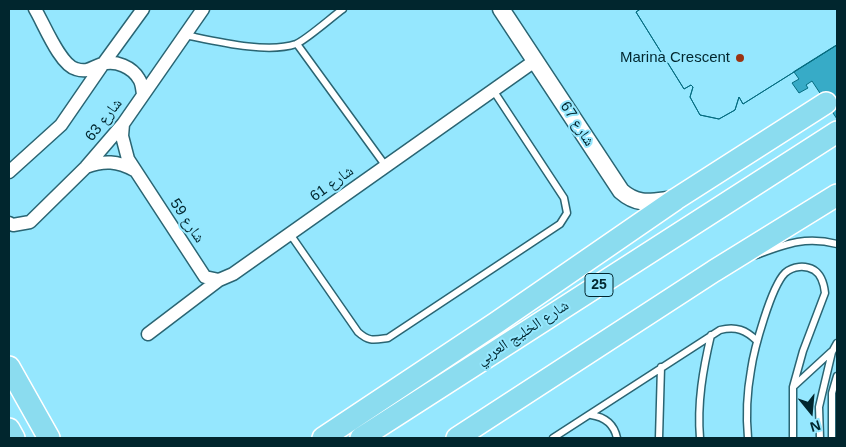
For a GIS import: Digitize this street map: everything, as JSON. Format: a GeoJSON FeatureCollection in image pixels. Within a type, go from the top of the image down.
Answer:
{"type":"FeatureCollection","features":[{"type":"Feature","properties":{"kind":"main road"},"geometry":{"type":"LineString","coordinates":[[323,438],[496,323],[676,199],[826,103]]}},
{"type":"Feature","properties":{"kind":"main road","name":"شارع الخليج العربي"},"geometry":{"type":"LineString","coordinates":[[361,438],[837,132]]}},
{"type":"Feature","properties":{"kind":"main road"},"geometry":{"type":"LineString","coordinates":[[457,438],[837,195]]}},
{"type":"Feature","properties":{"kind":"main road"},"geometry":{"type":"LineString","coordinates":[[407,409],[496,323]]}},
{"type":"Feature","properties":{"kind":"main road"},"geometry":{"type":"LineString","coordinates":[[9,367],[50,434]]}},
{"type":"Feature","properties":{"kind":"main road"},"geometry":{"type":"LineString","coordinates":[[9,429],[14,438]]}},
{"type":"Feature","properties":{"kind":"street"},"geometry":{"type":"LineString","coordinates":[[35,9],[67,64],[76,70],[91,70],[103,64],[117,63],[130,69],[140,80],[144,94]]}},
{"type":"Feature","properties":{"kind":"street","name":"شارع 63"},"geometry":{"type":"LineString","coordinates":[[9,172],[62,125],[143,9]]}},
{"type":"Feature","properties":{"kind":"street","name":"شارع 63"},"geometry":{"type":"LineString","coordinates":[[9,223],[13,225],[30,222],[86,166],[123,124],[203,9]]}},
{"type":"Feature","properties":{"kind":"street","name":"شارع 67"},"geometry":{"type":"LineString","coordinates":[[501,9],[621,191],[634,200],[644,202],[676,199]]}},
{"type":"Feature","properties":{"kind":"street","name":"شارع 61"},"geometry":{"type":"LineString","coordinates":[[148,334],[219,280],[233,274],[536,60]]}},
{"type":"Feature","properties":{"kind":"street","name":"شارع 59"},"geometry":{"type":"LineString","coordinates":[[123,124],[124,148],[134,170],[205,277],[219,280]]}},
{"type":"Feature","properties":{"kind":"street"},"geometry":{"type":"LineString","coordinates":[[86,166],[106,162],[125,165],[134,170]]}},
{"type":"Feature","properties":{"kind":"lane"},"geometry":{"type":"LineString","coordinates":[[185,35],[244,46],[270,47],[297,44],[343,9]]}},
{"type":"Feature","properties":{"kind":"lane"},"geometry":{"type":"LineString","coordinates":[[297,44],[385,165]]}},
{"type":"Feature","properties":{"kind":"lane"},"geometry":{"type":"LineString","coordinates":[[290,234],[358,332],[365,338],[374,340],[388,338],[560,224],[567,213],[564,198],[493,90]]}},
{"type":"Feature","properties":{"kind":"lane"},"geometry":{"type":"LineString","coordinates":[[714,272],[796,241],[816,240],[837,244]]}},
{"type":"Feature","properties":{"kind":"lane"},"geometry":{"type":"LineString","coordinates":[[748,438],[750,369],[771,301],[781,278],[786,272],[806,267],[818,273],[824,286],[824,293],[793,387],[793,438]]}},
{"type":"Feature","properties":{"kind":"lane"},"geometry":{"type":"LineString","coordinates":[[553,438],[720,330],[735,328],[750,334],[758,341]]}},
{"type":"Feature","properties":{"kind":"lane"},"geometry":{"type":"LineString","coordinates":[[700,438],[702,381],[711,335]]}},
{"type":"Feature","properties":{"kind":"lane"},"geometry":{"type":"LineString","coordinates":[[820,438],[819,407],[832,352],[837,343]]}},
{"type":"Feature","properties":{"kind":"lane"},"geometry":{"type":"LineString","coordinates":[[793,387],[832,352]]}},
{"type":"Feature","properties":{"kind":"lane"},"geometry":{"type":"LineString","coordinates":[[659,438],[661,367]]}},
{"type":"Feature","properties":{"kind":"lane"},"geometry":{"type":"LineString","coordinates":[[832,438],[832,392],[837,376]]}},
{"type":"Feature","properties":{"kind":"lane"},"geometry":{"type":"LineString","coordinates":[[590,415],[600,416],[608,421],[614,428],[617,438]]}},
{"type":"Feature","properties":{"kind":"building","name":"Marina Crescent"},"geometry":{"type":"Polygon","coordinates":[[[638,9],[837,9],[837,45],[743,104],[739,97],[735,110],[719,119],[700,115],[690,97],[693,87],[691,85],[684,89],[636,12],[638,9]]]}},
{"type":"Feature","properties":{"kind":"building","name":"Marina Crescent"},"geometry":{"type":"Polygon","coordinates":[[[638,9],[837,9],[837,45],[743,104],[739,97],[735,110],[719,119],[700,115],[690,97],[693,87],[691,85],[684,89],[636,12],[638,9]]]}},
{"type":"Feature","properties":{"kind":"building"},"geometry":{"type":"Polygon","coordinates":[[[837,45],[837,119],[812,81],[806,85],[808,88],[799,93],[792,83],[799,79],[794,72],[837,45]]]}},
{"type":"Feature","properties":{"kind":"place","name":"Marina Crescent"},"geometry":{"type":"Point","coordinates":[740,58]}}]}
